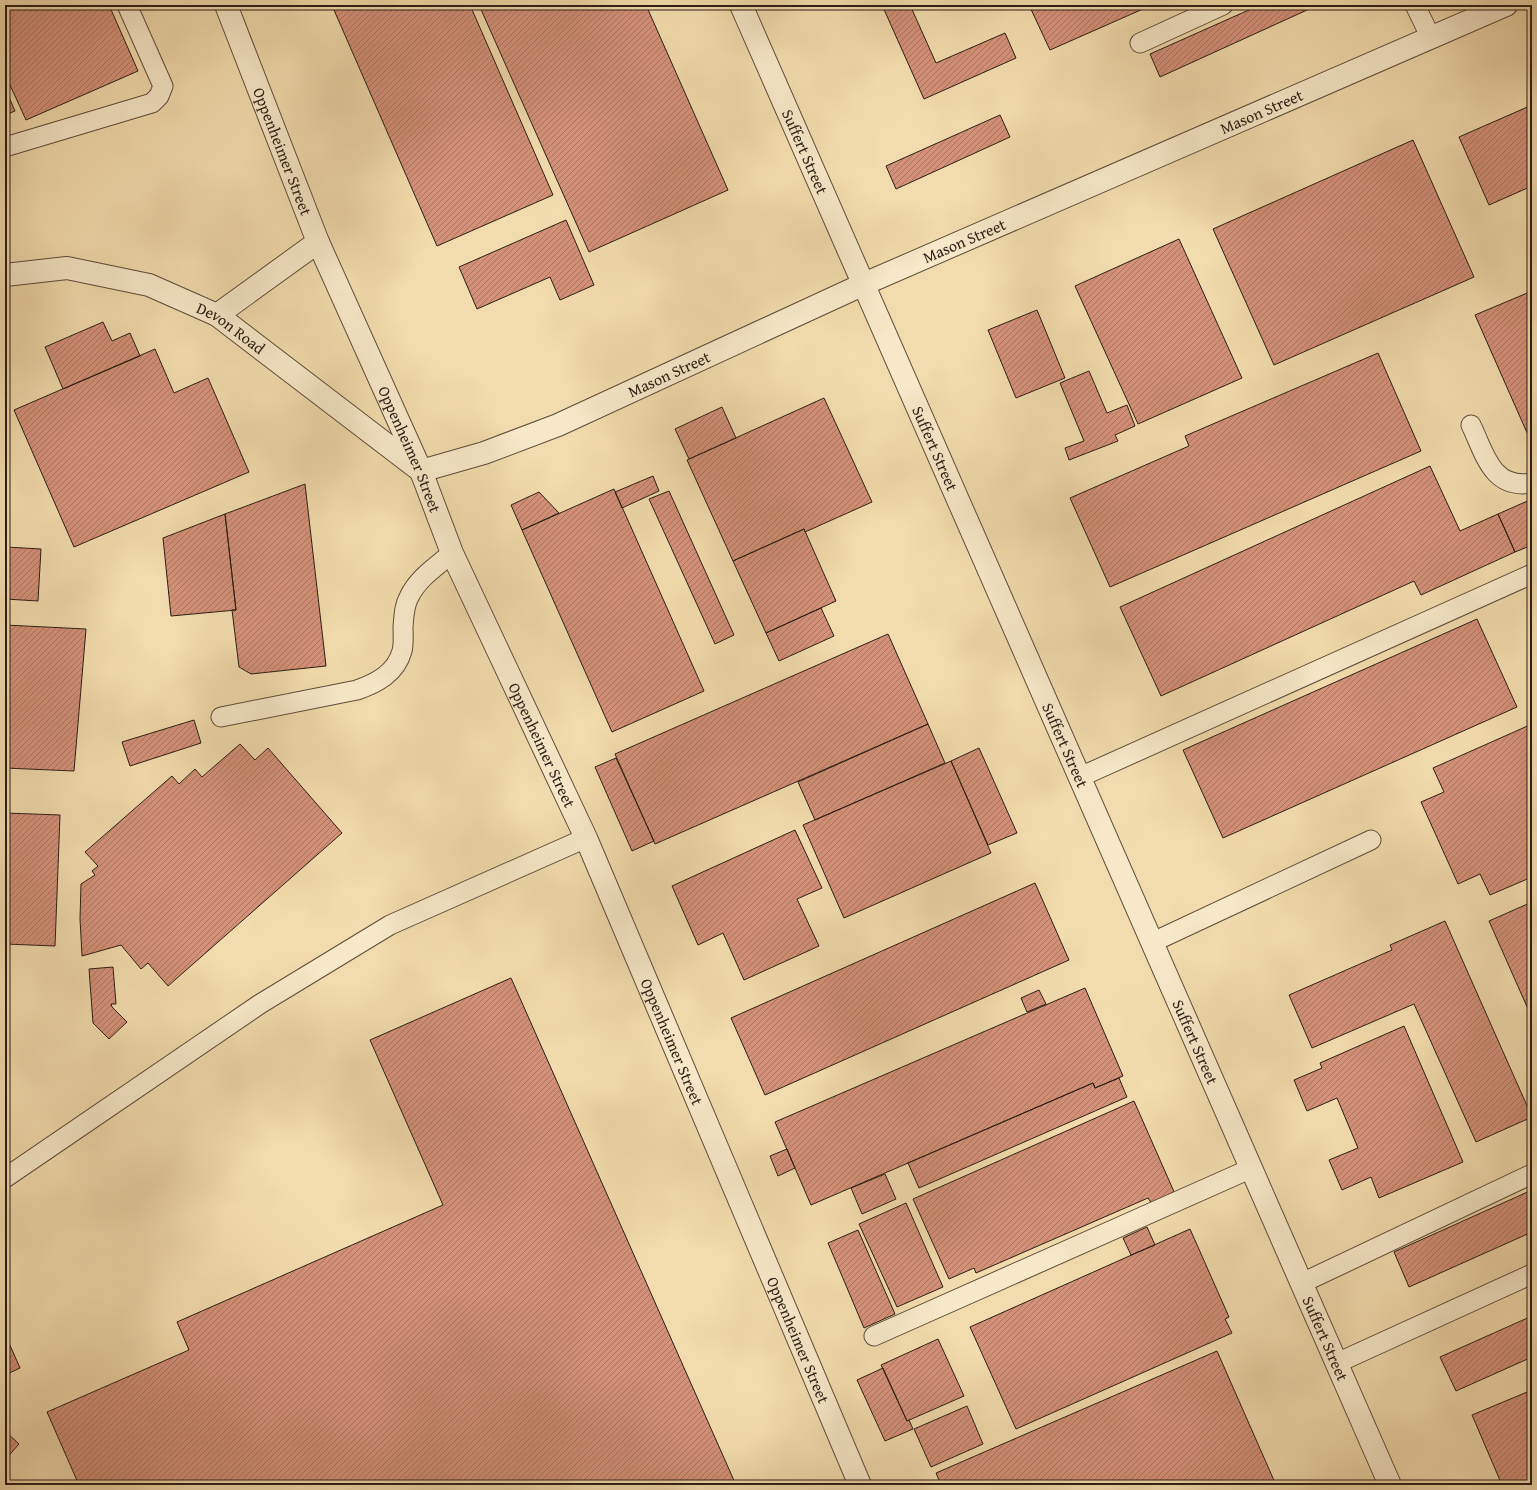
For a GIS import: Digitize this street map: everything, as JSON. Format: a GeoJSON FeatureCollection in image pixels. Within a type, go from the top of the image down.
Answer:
{"type":"FeatureCollection","features":[{"type":"Feature","properties":{"kind":"street","name":"Oppenheimer Street"},"geometry":{"type":"LineString","coordinates":[[226,5],[318,242],[421,471],[452,553],[586,838],[860,1485]]}},
{"type":"Feature","properties":{"kind":"street","name":"Suffert Street"},"geometry":{"type":"LineString","coordinates":[[741,5],[1390,1485]]}},
{"type":"Feature","properties":{"kind":"street","name":"Mason Street"},"geometry":{"type":"LineString","coordinates":[[421,471],[484,453],[558,425],[864,284],[1506,5]]}},
{"type":"Feature","properties":{"kind":"street"},"geometry":{"type":"LineString","coordinates":[[217,315],[318,242]]}},
{"type":"Feature","properties":{"kind":"street","name":"Devon Road"},"geometry":{"type":"LineString","coordinates":[[5,274],[67,268],[149,285],[217,315],[421,471]]}},
{"type":"Feature","properties":{"kind":"lane"},"geometry":{"type":"LineString","coordinates":[[5,147],[152,103],[159,96],[163,86],[127,5]]}},
{"type":"Feature","properties":{"kind":"lane"},"geometry":{"type":"LineString","coordinates":[[1140,43],[1223,5]]}},
{"type":"Feature","properties":{"kind":"lane"},"geometry":{"type":"LineString","coordinates":[[1415,5],[1431,38]]}},
{"type":"Feature","properties":{"kind":"lane"},"geometry":{"type":"LineString","coordinates":[[1471,425],[1493,471],[1503,480],[1521,485],[1532,483]]}},
{"type":"Feature","properties":{"kind":"lane"},"geometry":{"type":"LineString","coordinates":[[221,717],[358,690],[376,684],[387,676],[402,651],[404,610],[409,597],[420,580],[452,553]]}},
{"type":"Feature","properties":{"kind":"lane"},"geometry":{"type":"LineString","coordinates":[[1080,777],[1532,574]]}},
{"type":"Feature","properties":{"kind":"lane"},"geometry":{"type":"LineString","coordinates":[[5,1178],[260,1004],[390,925],[586,838]]}},
{"type":"Feature","properties":{"kind":"lane"},"geometry":{"type":"LineString","coordinates":[[1153,942],[1371,840]]}},
{"type":"Feature","properties":{"kind":"lane"},"geometry":{"type":"LineString","coordinates":[[874,1336],[1252,1168]]}},
{"type":"Feature","properties":{"kind":"lane"},"geometry":{"type":"LineString","coordinates":[[1302,1283],[1532,1174]]}},
{"type":"Feature","properties":{"kind":"lane"},"geometry":{"type":"LineString","coordinates":[[1337,1363],[1532,1274]]}},
{"type":"Feature","properties":{"kind":"building"},"geometry":{"type":"Polygon","coordinates":[[[5,5],[109,5],[138,71],[26,120],[10,85],[5,87],[5,5]]]}},
{"type":"Feature","properties":{"kind":"building"},"geometry":{"type":"Polygon","coordinates":[[[346,5],[470,5],[553,195],[437,246],[334,10],[346,5]]]}},
{"type":"Feature","properties":{"kind":"building"},"geometry":{"type":"Polygon","coordinates":[[[479,5],[646,5],[728,190],[589,252],[479,5]]]}},
{"type":"Feature","properties":{"kind":"building"},"geometry":{"type":"Polygon","coordinates":[[[882,5],[910,5],[936,63],[1005,33],[1016,58],[924,99],[882,5]]]}},
{"type":"Feature","properties":{"kind":"building"},"geometry":{"type":"Polygon","coordinates":[[[1029,5],[1152,5],[1050,50],[1029,5]]]}},
{"type":"Feature","properties":{"kind":"building"},"geometry":{"type":"Polygon","coordinates":[[[1260,5],[1318,5],[1160,77],[1150,54],[1260,5]]]}},
{"type":"Feature","properties":{"kind":"building"},"geometry":{"type":"Polygon","coordinates":[[[5,88],[15,111],[5,115],[5,88]]]}},
{"type":"Feature","properties":{"kind":"building"},"geometry":{"type":"Polygon","coordinates":[[[1532,105],[1532,186],[1489,205],[1459,137],[1532,105]]]}},
{"type":"Feature","properties":{"kind":"building"},"geometry":{"type":"Polygon","coordinates":[[[1000,115],[1010,137],[896,189],[886,166],[1000,115]]]}},
{"type":"Feature","properties":{"kind":"building"},"geometry":{"type":"Polygon","coordinates":[[[1413,140],[1474,277],[1274,365],[1213,229],[1413,140]]]}},
{"type":"Feature","properties":{"kind":"building"},"geometry":{"type":"Polygon","coordinates":[[[566,220],[594,285],[560,300],[550,277],[477,309],[459,267],[566,220]]]}},
{"type":"Feature","properties":{"kind":"building"},"geometry":{"type":"Polygon","coordinates":[[[1179,239],[1242,378],[1138,424],[1075,286],[1179,239]]]}},
{"type":"Feature","properties":{"kind":"building"},"geometry":{"type":"Polygon","coordinates":[[[1532,291],[1532,444],[1475,315],[1532,291]]]}},
{"type":"Feature","properties":{"kind":"building"},"geometry":{"type":"Polygon","coordinates":[[[1037,310],[1065,378],[1016,398],[988,330],[1037,310]]]}},
{"type":"Feature","properties":{"kind":"building"},"geometry":{"type":"Polygon","coordinates":[[[103,322],[112,341],[130,333],[140,356],[63,389],[45,347],[103,322]]]}},
{"type":"Feature","properties":{"kind":"building"},"geometry":{"type":"Polygon","coordinates":[[[155,349],[174,393],[208,378],[249,472],[74,547],[14,410],[155,349]]]}},
{"type":"Feature","properties":{"kind":"building"},"geometry":{"type":"Polygon","coordinates":[[[1378,353],[1421,451],[1110,587],[1070,498],[1189,446],[1185,436],[1378,353]]]}},
{"type":"Feature","properties":{"kind":"building"},"geometry":{"type":"Polygon","coordinates":[[[1089,371],[1107,413],[1127,405],[1135,426],[1115,435],[1118,441],[1069,460],[1065,448],[1084,441],[1060,383],[1089,371]]]}},
{"type":"Feature","properties":{"kind":"building"},"geometry":{"type":"Polygon","coordinates":[[[824,398],[872,502],[805,532],[804,529],[733,561],[687,460],[824,398]]]}},
{"type":"Feature","properties":{"kind":"building"},"geometry":{"type":"Polygon","coordinates":[[[722,407],[736,438],[689,459],[675,429],[722,407]]]}},
{"type":"Feature","properties":{"kind":"building"},"geometry":{"type":"Polygon","coordinates":[[[1430,466],[1460,531],[1498,514],[1515,552],[1421,595],[1414,581],[1161,696],[1120,607],[1430,466]]]}},
{"type":"Feature","properties":{"kind":"building"},"geometry":{"type":"Polygon","coordinates":[[[653,476],[659,491],[622,508],[615,492],[653,476]]]}},
{"type":"Feature","properties":{"kind":"building"},"geometry":{"type":"Polygon","coordinates":[[[305,484],[326,666],[251,674],[239,667],[232,610],[236,610],[225,514],[305,484]]]}},
{"type":"Feature","properties":{"kind":"building"},"geometry":{"type":"Polygon","coordinates":[[[614,489],[704,691],[612,732],[522,530],[614,489]]]}},
{"type":"Feature","properties":{"kind":"building"},"geometry":{"type":"Polygon","coordinates":[[[669,491],[734,635],[715,644],[649,499],[669,491]]]}},
{"type":"Feature","properties":{"kind":"building"},"geometry":{"type":"Polygon","coordinates":[[[539,492],[559,513],[522,530],[511,505],[539,492]]]}},
{"type":"Feature","properties":{"kind":"building"},"geometry":{"type":"Polygon","coordinates":[[[5,499],[8,499],[6,547],[41,549],[38,601],[5,599],[5,499]]]}},
{"type":"Feature","properties":{"kind":"building"},"geometry":{"type":"Polygon","coordinates":[[[1532,499],[1532,545],[1515,552],[1498,514],[1532,499]]]}},
{"type":"Feature","properties":{"kind":"building"},"geometry":{"type":"Polygon","coordinates":[[[225,514],[236,610],[171,616],[163,538],[225,514]]]}},
{"type":"Feature","properties":{"kind":"building"},"geometry":{"type":"Polygon","coordinates":[[[804,529],[836,601],[766,633],[733,561],[804,529]]]}},
{"type":"Feature","properties":{"kind":"building"},"geometry":{"type":"Polygon","coordinates":[[[821,608],[834,636],[779,661],[766,633],[821,608]]]}},
{"type":"Feature","properties":{"kind":"building"},"geometry":{"type":"Polygon","coordinates":[[[1477,619],[1517,707],[1223,838],[1183,750],[1477,619]]]}},
{"type":"Feature","properties":{"kind":"building"},"geometry":{"type":"Polygon","coordinates":[[[5,625],[86,629],[74,771],[5,768],[5,625]]]}},
{"type":"Feature","properties":{"kind":"building"},"geometry":{"type":"Polygon","coordinates":[[[888,634],[928,724],[655,844],[615,754],[888,634]]]}},
{"type":"Feature","properties":{"kind":"building"},"geometry":{"type":"Polygon","coordinates":[[[194,720],[201,743],[130,766],[122,742],[194,720]]]}},
{"type":"Feature","properties":{"kind":"building"},"geometry":{"type":"Polygon","coordinates":[[[928,724],[945,763],[815,820],[798,782],[928,724]]]}},
{"type":"Feature","properties":{"kind":"building"},"geometry":{"type":"Polygon","coordinates":[[[1532,724],[1532,877],[1490,895],[1480,874],[1458,884],[1421,802],[1444,792],[1433,768],[1532,724]]]}},
{"type":"Feature","properties":{"kind":"building"},"geometry":{"type":"Polygon","coordinates":[[[240,744],[255,760],[268,748],[342,833],[168,986],[148,963],[141,969],[121,945],[82,956],[80,919],[81,884],[95,875],[92,871],[98,866],[85,852],[172,776],[179,784],[195,769],[202,777],[240,744]]]}},
{"type":"Feature","properties":{"kind":"building"},"geometry":{"type":"Polygon","coordinates":[[[979,748],[1017,833],[988,845],[951,761],[979,748]]]}},
{"type":"Feature","properties":{"kind":"building"},"geometry":{"type":"Polygon","coordinates":[[[616,758],[654,841],[632,851],[595,767],[616,758]]]}},
{"type":"Feature","properties":{"kind":"building"},"geometry":{"type":"Polygon","coordinates":[[[951,761],[991,853],[844,918],[803,825],[951,761]]]}},
{"type":"Feature","properties":{"kind":"building"},"geometry":{"type":"Polygon","coordinates":[[[5,813],[60,815],[55,946],[5,944],[5,813]]]}},
{"type":"Feature","properties":{"kind":"building"},"geometry":{"type":"Polygon","coordinates":[[[795,830],[822,888],[797,899],[819,946],[744,980],[723,933],[698,945],[672,886],[795,830]]]}},
{"type":"Feature","properties":{"kind":"building"},"geometry":{"type":"Polygon","coordinates":[[[1035,883],[1069,960],[765,1095],[731,1018],[1035,883]]]}},
{"type":"Feature","properties":{"kind":"building"},"geometry":{"type":"Polygon","coordinates":[[[1532,902],[1532,1018],[1489,921],[1532,902]]]}},
{"type":"Feature","properties":{"kind":"building"},"geometry":{"type":"Polygon","coordinates":[[[1445,921],[1532,1117],[1476,1142],[1414,1004],[1312,1048],[1289,995],[1392,950],[1390,945],[1445,921]]]}},
{"type":"Feature","properties":{"kind":"building"},"geometry":{"type":"Polygon","coordinates":[[[113,967],[116,1004],[111,1004],[112,1007],[127,1022],[109,1039],[93,1023],[89,969],[113,967]]]}},
{"type":"Feature","properties":{"kind":"building"},"geometry":{"type":"Polygon","coordinates":[[[511,978],[736,1485],[79,1485],[47,1412],[189,1350],[177,1322],[443,1205],[370,1040],[511,978]]]}},
{"type":"Feature","properties":{"kind":"building"},"geometry":{"type":"Polygon","coordinates":[[[1085,988],[1123,1076],[1095,1088],[1093,1083],[811,1205],[775,1122],[1085,988]]]}},
{"type":"Feature","properties":{"kind":"building"},"geometry":{"type":"Polygon","coordinates":[[[1039,990],[1046,1004],[1027,1012],[1021,998],[1039,990]]]}},
{"type":"Feature","properties":{"kind":"building"},"geometry":{"type":"Polygon","coordinates":[[[1404,1026],[1463,1162],[1379,1198],[1371,1177],[1342,1190],[1329,1160],[1358,1148],[1337,1098],[1307,1111],[1294,1080],[1322,1068],[1320,1063],[1404,1026]]]}},
{"type":"Feature","properties":{"kind":"building"},"geometry":{"type":"Polygon","coordinates":[[[1119,1078],[1127,1097],[919,1188],[908,1163],[1093,1083],[1095,1088],[1119,1078]]]}},
{"type":"Feature","properties":{"kind":"building"},"geometry":{"type":"Polygon","coordinates":[[[1134,1101],[1175,1194],[1152,1204],[1148,1198],[976,1273],[974,1268],[949,1279],[913,1199],[1134,1101]]]}},
{"type":"Feature","properties":{"kind":"building"},"geometry":{"type":"Polygon","coordinates":[[[787,1149],[795,1168],[778,1176],[770,1156],[787,1149]]]}},
{"type":"Feature","properties":{"kind":"building"},"geometry":{"type":"Polygon","coordinates":[[[885,1174],[896,1199],[862,1214],[851,1188],[885,1174]]]}},
{"type":"Feature","properties":{"kind":"building"},"geometry":{"type":"Polygon","coordinates":[[[1532,1190],[1532,1232],[1409,1287],[1394,1252],[1532,1190]]]}},
{"type":"Feature","properties":{"kind":"building"},"geometry":{"type":"Polygon","coordinates":[[[906,1203],[943,1287],[897,1307],[859,1224],[906,1203]]]}},
{"type":"Feature","properties":{"kind":"building"},"geometry":{"type":"Polygon","coordinates":[[[1147,1227],[1155,1245],[1131,1255],[1123,1238],[1147,1227]]]}},
{"type":"Feature","properties":{"kind":"building"},"geometry":{"type":"Polygon","coordinates":[[[1190,1229],[1229,1317],[1225,1319],[1232,1333],[1016,1429],[970,1327],[1190,1229]]]}},
{"type":"Feature","properties":{"kind":"building"},"geometry":{"type":"Polygon","coordinates":[[[858,1230],[895,1314],[864,1328],[828,1243],[858,1230]]]}},
{"type":"Feature","properties":{"kind":"building"},"geometry":{"type":"Polygon","coordinates":[[[1532,1316],[1532,1357],[1456,1391],[1440,1357],[1532,1316]]]}},
{"type":"Feature","properties":{"kind":"building"},"geometry":{"type":"Polygon","coordinates":[[[5,1334],[20,1368],[5,1375],[5,1334]]]}},
{"type":"Feature","properties":{"kind":"building"},"geometry":{"type":"Polygon","coordinates":[[[938,1339],[964,1396],[907,1421],[881,1365],[938,1339]]]}},
{"type":"Feature","properties":{"kind":"building"},"geometry":{"type":"Polygon","coordinates":[[[1217,1351],[1276,1485],[941,1485],[936,1473],[1217,1351]]]}},
{"type":"Feature","properties":{"kind":"building"},"geometry":{"type":"Polygon","coordinates":[[[883,1368],[907,1421],[909,1420],[913,1429],[885,1441],[857,1380],[883,1368]]]}},
{"type":"Feature","properties":{"kind":"building"},"geometry":{"type":"Polygon","coordinates":[[[1532,1390],[1532,1485],[1502,1485],[1472,1415],[1532,1390]]]}},
{"type":"Feature","properties":{"kind":"building"},"geometry":{"type":"Polygon","coordinates":[[[967,1406],[983,1444],[931,1467],[914,1429],[967,1406]]]}},
{"type":"Feature","properties":{"kind":"building"},"geometry":{"type":"Polygon","coordinates":[[[5,1431],[19,1444],[5,1460],[5,1431]]]}}]}
